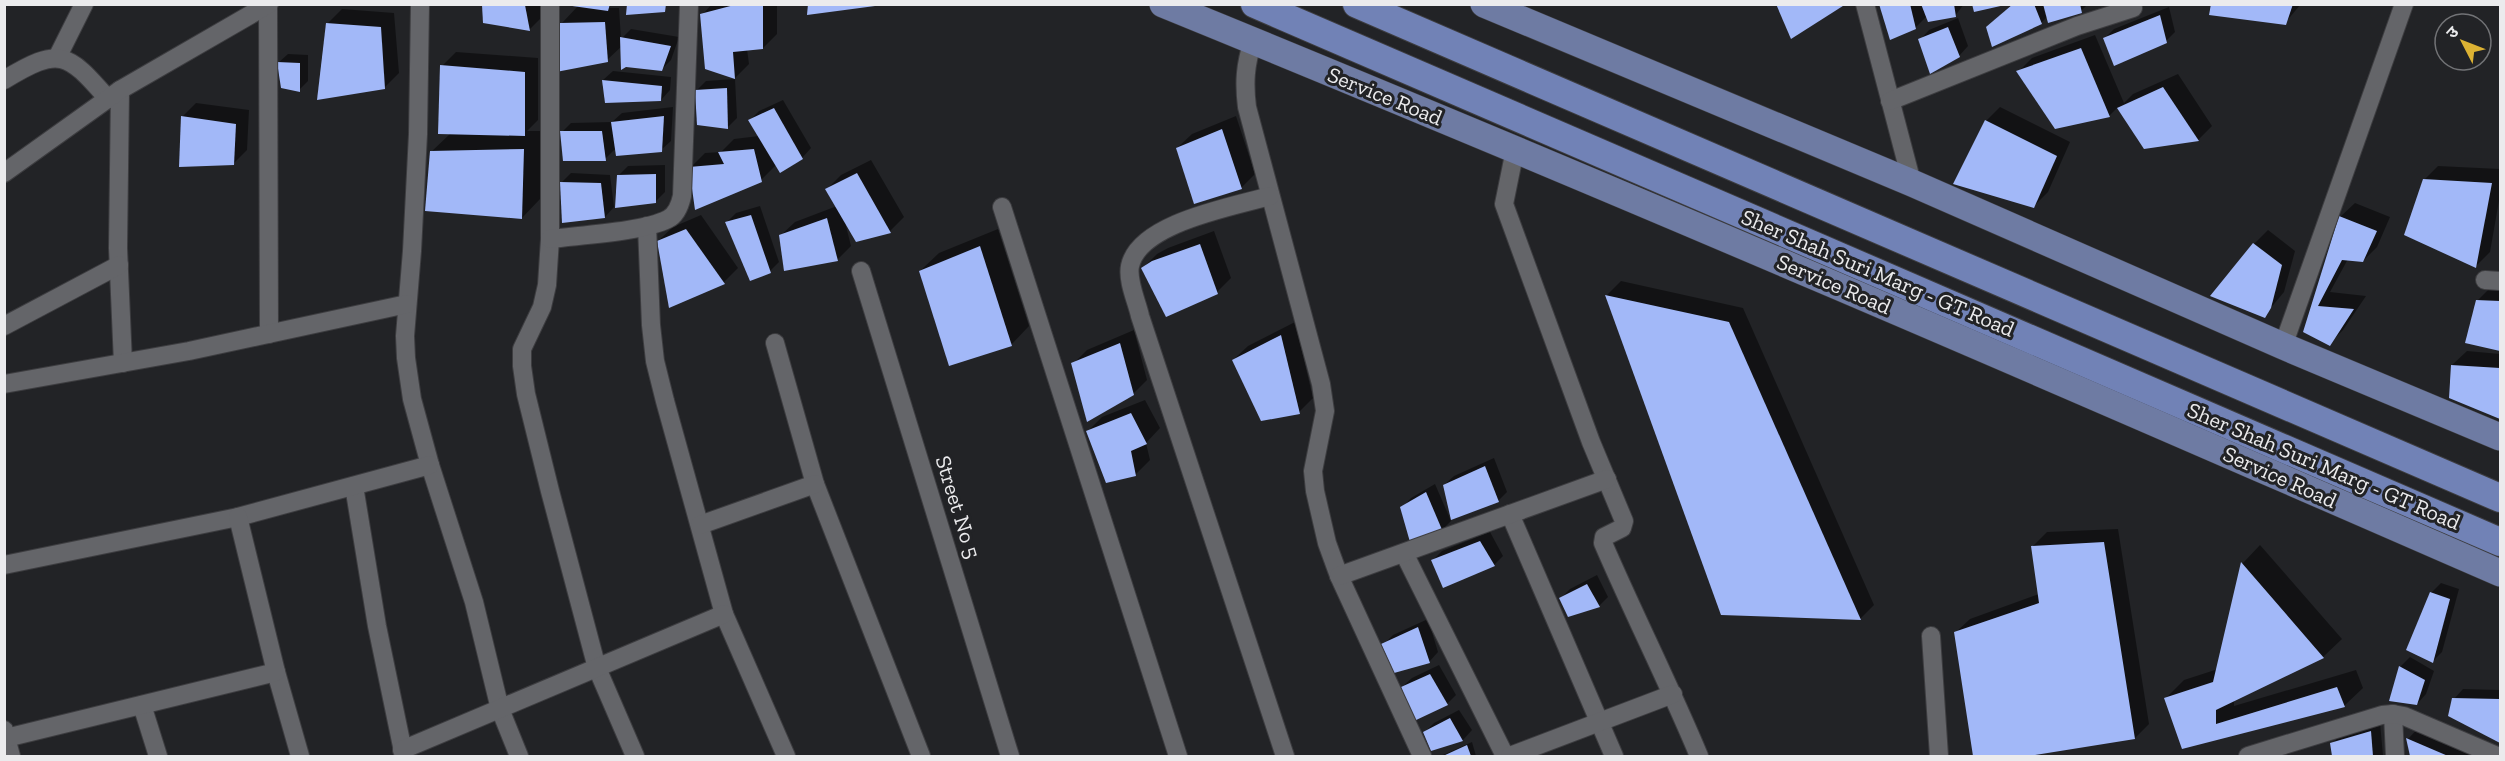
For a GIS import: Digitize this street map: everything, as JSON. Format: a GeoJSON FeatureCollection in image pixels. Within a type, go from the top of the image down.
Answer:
{"type":"FeatureCollection","features":[{"type":"Feature","properties":{"kind":"highway","name":"Sher Shah Suri Marg - GT Road"},"geometry":{"type":"LineString","coordinates":[[1255,4],[2500,542]]}},
{"type":"Feature","properties":{"kind":"highway","name":"Sher Shah Suri Marg - GT Road"},"geometry":{"type":"LineString","coordinates":[[1357,4],[2500,498]]}},
{"type":"Feature","properties":{"kind":"main road","name":"Service Road"},"geometry":{"type":"LineString","coordinates":[[1163,4],[1989,350],[2500,573]]}},
{"type":"Feature","properties":{"kind":"main road"},"geometry":{"type":"LineString","coordinates":[[1484,4],[1912,183],[2283,346],[2500,437]]}},
{"type":"Feature","properties":{"kind":"street"},"geometry":{"type":"LineString","coordinates":[[57,58],[84,4]]}},
{"type":"Feature","properties":{"kind":"street"},"geometry":{"type":"LineString","coordinates":[[420,4],[418,134],[405,336],[411,388],[430,465],[474,602],[500,709],[519,756]]}},
{"type":"Feature","properties":{"kind":"street"},"geometry":{"type":"LineString","coordinates":[[550,4],[550,239],[547,285],[542,307],[522,349],[522,366],[526,394],[547,480],[597,668],[635,756]]}},
{"type":"Feature","properties":{"kind":"street"},"geometry":{"type":"LineString","coordinates":[[550,239],[647,226],[669,219],[680,207],[688,4]]}},
{"type":"Feature","properties":{"kind":"street"},"geometry":{"type":"LineString","coordinates":[[1864,4],[1912,183]]}},
{"type":"Feature","properties":{"kind":"street"},"geometry":{"type":"LineString","coordinates":[[2283,346],[2404,4]]}},
{"type":"Feature","properties":{"kind":"street"},"geometry":{"type":"LineString","coordinates":[[4,173],[114,94],[268,5],[269,334]]}},
{"type":"Feature","properties":{"kind":"street"},"geometry":{"type":"LineString","coordinates":[[1890,101],[2077,26],[2133,8]]}},
{"type":"Feature","properties":{"kind":"street"},"geometry":{"type":"LineString","coordinates":[[1253,41],[1246,63],[1246,98],[1270,196],[1322,384],[1325,411],[1313,471],[1315,491],[1327,543],[1339,576],[1422,756]]}},
{"type":"Feature","properties":{"kind":"street"},"geometry":{"type":"LineString","coordinates":[[4,80],[29,65],[57,58],[74,63],[114,94]]}},
{"type":"Feature","properties":{"kind":"street"},"geometry":{"type":"LineString","coordinates":[[114,94],[123,363]]}},
{"type":"Feature","properties":{"kind":"street"},"geometry":{"type":"LineString","coordinates":[[1515,150],[1504,204],[1625,523],[1622,528],[1604,537],[1603,543],[1631,610],[1673,694],[1699,756]]}},
{"type":"Feature","properties":{"kind":"street"},"geometry":{"type":"LineString","coordinates":[[1270,196],[1186,220],[1157,234],[1135,251],[1129,269],[1140,316],[1285,756]]}},
{"type":"Feature","properties":{"kind":"street"},"geometry":{"type":"LineString","coordinates":[[1002,207],[1178,756]]}},
{"type":"Feature","properties":{"kind":"street"},"geometry":{"type":"LineString","coordinates":[[647,226],[651,325],[655,361],[724,614],[786,756]]}},
{"type":"Feature","properties":{"kind":"street"},"geometry":{"type":"LineString","coordinates":[[4,326],[119,266]]}},
{"type":"Feature","properties":{"kind":"street","name":"Street No 5"},"geometry":{"type":"LineString","coordinates":[[861,272],[1010,756]]}},
{"type":"Feature","properties":{"kind":"street"},"geometry":{"type":"LineString","coordinates":[[4,384],[123,363],[407,304]]}},
{"type":"Feature","properties":{"kind":"street"},"geometry":{"type":"LineString","coordinates":[[775,343],[815,484],[921,756]]}},
{"type":"Feature","properties":{"kind":"street"},"geometry":{"type":"LineString","coordinates":[[4,565],[238,517],[430,465]]}},
{"type":"Feature","properties":{"kind":"street"},"geometry":{"type":"LineString","coordinates":[[1339,576],[1607,479]]}},
{"type":"Feature","properties":{"kind":"street"},"geometry":{"type":"LineString","coordinates":[[700,525],[815,484]]}},
{"type":"Feature","properties":{"kind":"street"},"geometry":{"type":"LineString","coordinates":[[354,486],[377,626],[403,753],[500,709],[724,614]]}},
{"type":"Feature","properties":{"kind":"street"},"geometry":{"type":"LineString","coordinates":[[1510,514],[1614,756]]}},
{"type":"Feature","properties":{"kind":"street"},"geometry":{"type":"LineString","coordinates":[[238,517],[276,672],[300,756]]}},
{"type":"Feature","properties":{"kind":"street"},"geometry":{"type":"LineString","coordinates":[[1404,553],[1505,756]]}},
{"type":"Feature","properties":{"kind":"street"},"geometry":{"type":"LineString","coordinates":[[1931,636],[1939,756]]}},
{"type":"Feature","properties":{"kind":"street"},"geometry":{"type":"LineString","coordinates":[[11,756],[5,734],[142,705],[276,672]]}},
{"type":"Feature","properties":{"kind":"street"},"geometry":{"type":"LineString","coordinates":[[1510,756],[1673,694]]}},
{"type":"Feature","properties":{"kind":"street"},"geometry":{"type":"LineString","coordinates":[[142,705],[158,756]]}},
{"type":"Feature","properties":{"kind":"street"},"geometry":{"type":"LineString","coordinates":[[2393,714],[2395,756]]}},
{"type":"Feature","properties":{"kind":"street"},"geometry":{"type":"LineString","coordinates":[[2248,756],[2382,715],[2393,714],[2404,716],[2497,756]]}},
{"type":"Feature","properties":{"kind":"building"},"geometry":{"type":"Polygon","coordinates":[[[558,4],[610,4],[608,11],[558,4]]]}},
{"type":"Feature","properties":{"kind":"building"},"geometry":{"type":"Polygon","coordinates":[[[627,4],[666,4],[665,12],[626,15],[627,4]]]}},
{"type":"Feature","properties":{"kind":"building"},"geometry":{"type":"Polygon","coordinates":[[[738,4],[763,4],[763,49],[733,52],[735,79],[705,69],[700,14],[738,4]]]}},
{"type":"Feature","properties":{"kind":"building"},"geometry":{"type":"Polygon","coordinates":[[[808,4],[874,4],[875,6],[807,15],[808,4]]]}},
{"type":"Feature","properties":{"kind":"building"},"geometry":{"type":"Polygon","coordinates":[[[1776,4],[1846,4],[1791,39],[1776,4]]]}},
{"type":"Feature","properties":{"kind":"building"},"geometry":{"type":"Polygon","coordinates":[[[1879,4],[1910,4],[1916,29],[1890,40],[1879,4]]]}},
{"type":"Feature","properties":{"kind":"building"},"geometry":{"type":"Polygon","coordinates":[[[1921,4],[1954,4],[1956,17],[1928,22],[1921,4]]]}},
{"type":"Feature","properties":{"kind":"building"},"geometry":{"type":"Polygon","coordinates":[[[1972,4],[2004,4],[2005,5],[1974,12],[1972,4]]]}},
{"type":"Feature","properties":{"kind":"building"},"geometry":{"type":"Polygon","coordinates":[[[2013,4],[2034,4],[2042,24],[1992,47],[1986,27],[2013,4]]]}},
{"type":"Feature","properties":{"kind":"building"},"geometry":{"type":"Polygon","coordinates":[[[2043,4],[2080,4],[2082,13],[2048,23],[2043,4]]]}},
{"type":"Feature","properties":{"kind":"building"},"geometry":{"type":"Polygon","coordinates":[[[2211,4],[2293,4],[2286,25],[2209,15],[2211,4]]]}},
{"type":"Feature","properties":{"kind":"building"},"geometry":{"type":"Polygon","coordinates":[[[482,5],[525,5],[530,31],[483,23],[482,5]]]}},
{"type":"Feature","properties":{"kind":"building"},"geometry":{"type":"Polygon","coordinates":[[[2160,15],[2167,43],[2114,66],[2103,38],[2160,15]]]}},
{"type":"Feature","properties":{"kind":"building"},"geometry":{"type":"Polygon","coordinates":[[[605,22],[608,62],[556,72],[560,23],[605,22]]]}},
{"type":"Feature","properties":{"kind":"building"},"geometry":{"type":"Polygon","coordinates":[[[326,23],[381,27],[385,89],[317,100],[326,23]]]}},
{"type":"Feature","properties":{"kind":"building"},"geometry":{"type":"Polygon","coordinates":[[[1948,27],[1960,57],[1930,74],[1918,39],[1948,27]]]}},
{"type":"Feature","properties":{"kind":"building"},"geometry":{"type":"Polygon","coordinates":[[[620,37],[671,46],[662,71],[626,67],[621,70],[620,37]]]}},
{"type":"Feature","properties":{"kind":"building"},"geometry":{"type":"Polygon","coordinates":[[[2081,48],[2110,117],[2055,129],[2016,71],[2081,48]]]}},
{"type":"Feature","properties":{"kind":"building"},"geometry":{"type":"Polygon","coordinates":[[[277,62],[300,63],[300,92],[281,88],[277,62]]]}},
{"type":"Feature","properties":{"kind":"building"},"geometry":{"type":"Polygon","coordinates":[[[440,65],[525,72],[525,136],[438,134],[440,65]]]}},
{"type":"Feature","properties":{"kind":"building"},"geometry":{"type":"Polygon","coordinates":[[[602,80],[662,86],[661,101],[605,103],[602,80]]]}},
{"type":"Feature","properties":{"kind":"building"},"geometry":{"type":"Polygon","coordinates":[[[2163,87],[2199,141],[2144,149],[2117,108],[2163,87]]]}},
{"type":"Feature","properties":{"kind":"building"},"geometry":{"type":"Polygon","coordinates":[[[727,88],[728,129],[697,125],[695,90],[727,88]]]}},
{"type":"Feature","properties":{"kind":"building"},"geometry":{"type":"Polygon","coordinates":[[[774,108],[803,159],[780,173],[748,120],[774,108]]]}},
{"type":"Feature","properties":{"kind":"building"},"geometry":{"type":"Polygon","coordinates":[[[181,116],[236,124],[234,165],[179,167],[181,116]]]}},
{"type":"Feature","properties":{"kind":"building"},"geometry":{"type":"Polygon","coordinates":[[[664,116],[662,152],[616,156],[611,122],[664,116]]]}},
{"type":"Feature","properties":{"kind":"building"},"geometry":{"type":"Polygon","coordinates":[[[1985,120],[2057,156],[2034,208],[1953,184],[1985,120]]]}},
{"type":"Feature","properties":{"kind":"building"},"geometry":{"type":"Polygon","coordinates":[[[1222,129],[1242,189],[1194,204],[1176,148],[1222,129]]]}},
{"type":"Feature","properties":{"kind":"building"},"geometry":{"type":"Polygon","coordinates":[[[560,131],[602,131],[606,161],[563,161],[560,131]]]}},
{"type":"Feature","properties":{"kind":"building"},"geometry":{"type":"Polygon","coordinates":[[[524,149],[522,219],[425,211],[430,151],[524,149]]]}},
{"type":"Feature","properties":{"kind":"building"},"geometry":{"type":"Polygon","coordinates":[[[754,149],[762,182],[695,210],[689,167],[724,164],[718,152],[754,149]]]}},
{"type":"Feature","properties":{"kind":"building"},"geometry":{"type":"Polygon","coordinates":[[[857,173],[891,233],[856,242],[825,189],[857,173]]]}},
{"type":"Feature","properties":{"kind":"building"},"geometry":{"type":"Polygon","coordinates":[[[656,174],[656,203],[615,208],[617,175],[656,174]]]}},
{"type":"Feature","properties":{"kind":"building"},"geometry":{"type":"Polygon","coordinates":[[[2423,179],[2492,183],[2476,268],[2404,235],[2423,179]]]}},
{"type":"Feature","properties":{"kind":"building"},"geometry":{"type":"Polygon","coordinates":[[[560,182],[601,183],[605,218],[562,223],[560,182]]]}},
{"type":"Feature","properties":{"kind":"building"},"geometry":{"type":"Polygon","coordinates":[[[751,215],[771,273],[750,281],[725,222],[751,215]]]}},
{"type":"Feature","properties":{"kind":"building"},"geometry":{"type":"Polygon","coordinates":[[[2339,216],[2377,231],[2363,262],[2342,260],[2318,306],[2354,309],[2330,346],[2303,332],[2339,216]]]}},
{"type":"Feature","properties":{"kind":"building"},"geometry":{"type":"Polygon","coordinates":[[[827,218],[838,261],[784,271],[779,235],[827,218]]]}},
{"type":"Feature","properties":{"kind":"building"},"geometry":{"type":"Polygon","coordinates":[[[686,229],[725,284],[669,308],[657,241],[686,229]]]}},
{"type":"Feature","properties":{"kind":"building"},"geometry":{"type":"Polygon","coordinates":[[[2253,243],[2282,265],[2271,308],[2265,318],[2210,296],[2253,243]]]}},
{"type":"Feature","properties":{"kind":"building"},"geometry":{"type":"Polygon","coordinates":[[[1200,244],[1218,294],[1166,317],[1141,268],[1152,261],[1200,244]]]}},
{"type":"Feature","properties":{"kind":"building"},"geometry":{"type":"Polygon","coordinates":[[[980,246],[1012,346],[949,366],[919,271],[980,246]]]}},
{"type":"Feature","properties":{"kind":"building"},"geometry":{"type":"Polygon","coordinates":[[[1605,295],[1729,322],[1861,620],[1721,615],[1605,295]]]}},
{"type":"Feature","properties":{"kind":"building"},"geometry":{"type":"Polygon","coordinates":[[[2476,300],[2500,301],[2500,351],[2465,343],[2476,300]]]}},
{"type":"Feature","properties":{"kind":"building"},"geometry":{"type":"Polygon","coordinates":[[[1281,335],[1300,414],[1261,421],[1232,360],[1281,335]]]}},
{"type":"Feature","properties":{"kind":"building"},"geometry":{"type":"Polygon","coordinates":[[[1120,343],[1134,395],[1087,422],[1071,363],[1120,343]]]}},
{"type":"Feature","properties":{"kind":"building"},"geometry":{"type":"Polygon","coordinates":[[[2451,365],[2500,368],[2500,419],[2449,398],[2451,365]]]}},
{"type":"Feature","properties":{"kind":"building"},"geometry":{"type":"Polygon","coordinates":[[[1131,413],[1147,444],[1131,451],[1136,476],[1106,483],[1086,431],[1131,413]]]}},
{"type":"Feature","properties":{"kind":"building"},"geometry":{"type":"Polygon","coordinates":[[[1485,466],[1499,502],[1451,520],[1443,485],[1485,466]]]}},
{"type":"Feature","properties":{"kind":"building"},"geometry":{"type":"Polygon","coordinates":[[[1426,492],[1443,532],[1410,542],[1400,507],[1426,492]]]}},
{"type":"Feature","properties":{"kind":"building"},"geometry":{"type":"Polygon","coordinates":[[[1480,541],[1495,566],[1443,588],[1431,560],[1480,541]]]}},
{"type":"Feature","properties":{"kind":"building"},"geometry":{"type":"Polygon","coordinates":[[[2104,542],[2135,739],[2029,756],[1973,756],[1954,632],[2039,603],[2031,546],[2104,542]]]}},
{"type":"Feature","properties":{"kind":"building"},"geometry":{"type":"Polygon","coordinates":[[[2241,562],[2324,658],[2216,710],[2216,724],[2337,687],[2345,707],[2182,749],[2164,698],[2213,682],[2241,562]]]}},
{"type":"Feature","properties":{"kind":"building"},"geometry":{"type":"Polygon","coordinates":[[[1587,584],[1600,607],[1568,617],[1559,598],[1587,584]]]}},
{"type":"Feature","properties":{"kind":"building"},"geometry":{"type":"Polygon","coordinates":[[[2430,592],[2450,599],[2433,663],[2406,650],[2430,592]]]}},
{"type":"Feature","properties":{"kind":"building"},"geometry":{"type":"Polygon","coordinates":[[[1418,627],[1430,663],[1394,673],[1381,644],[1418,627]]]}},
{"type":"Feature","properties":{"kind":"building"},"geometry":{"type":"Polygon","coordinates":[[[2399,666],[2425,680],[2417,705],[2389,701],[2399,666]]]}},
{"type":"Feature","properties":{"kind":"building"},"geometry":{"type":"Polygon","coordinates":[[[1430,674],[1448,705],[1414,721],[1401,687],[1430,674]]]}},
{"type":"Feature","properties":{"kind":"building"},"geometry":{"type":"Polygon","coordinates":[[[2452,698],[2500,699],[2500,743],[2448,716],[2452,698]]]}},
{"type":"Feature","properties":{"kind":"building"},"geometry":{"type":"Polygon","coordinates":[[[1450,718],[1463,741],[1431,751],[1423,732],[1450,718]]]}},
{"type":"Feature","properties":{"kind":"building"},"geometry":{"type":"Polygon","coordinates":[[[2371,731],[2373,756],[2332,756],[2330,743],[2371,731]]]}},
{"type":"Feature","properties":{"kind":"building"},"geometry":{"type":"Polygon","coordinates":[[[2406,738],[2448,756],[2410,756],[2406,738]]]}},
{"type":"Feature","properties":{"kind":"building"},"geometry":{"type":"Polygon","coordinates":[[[1467,745],[1471,756],[1443,756],[1467,745]]]}}]}
